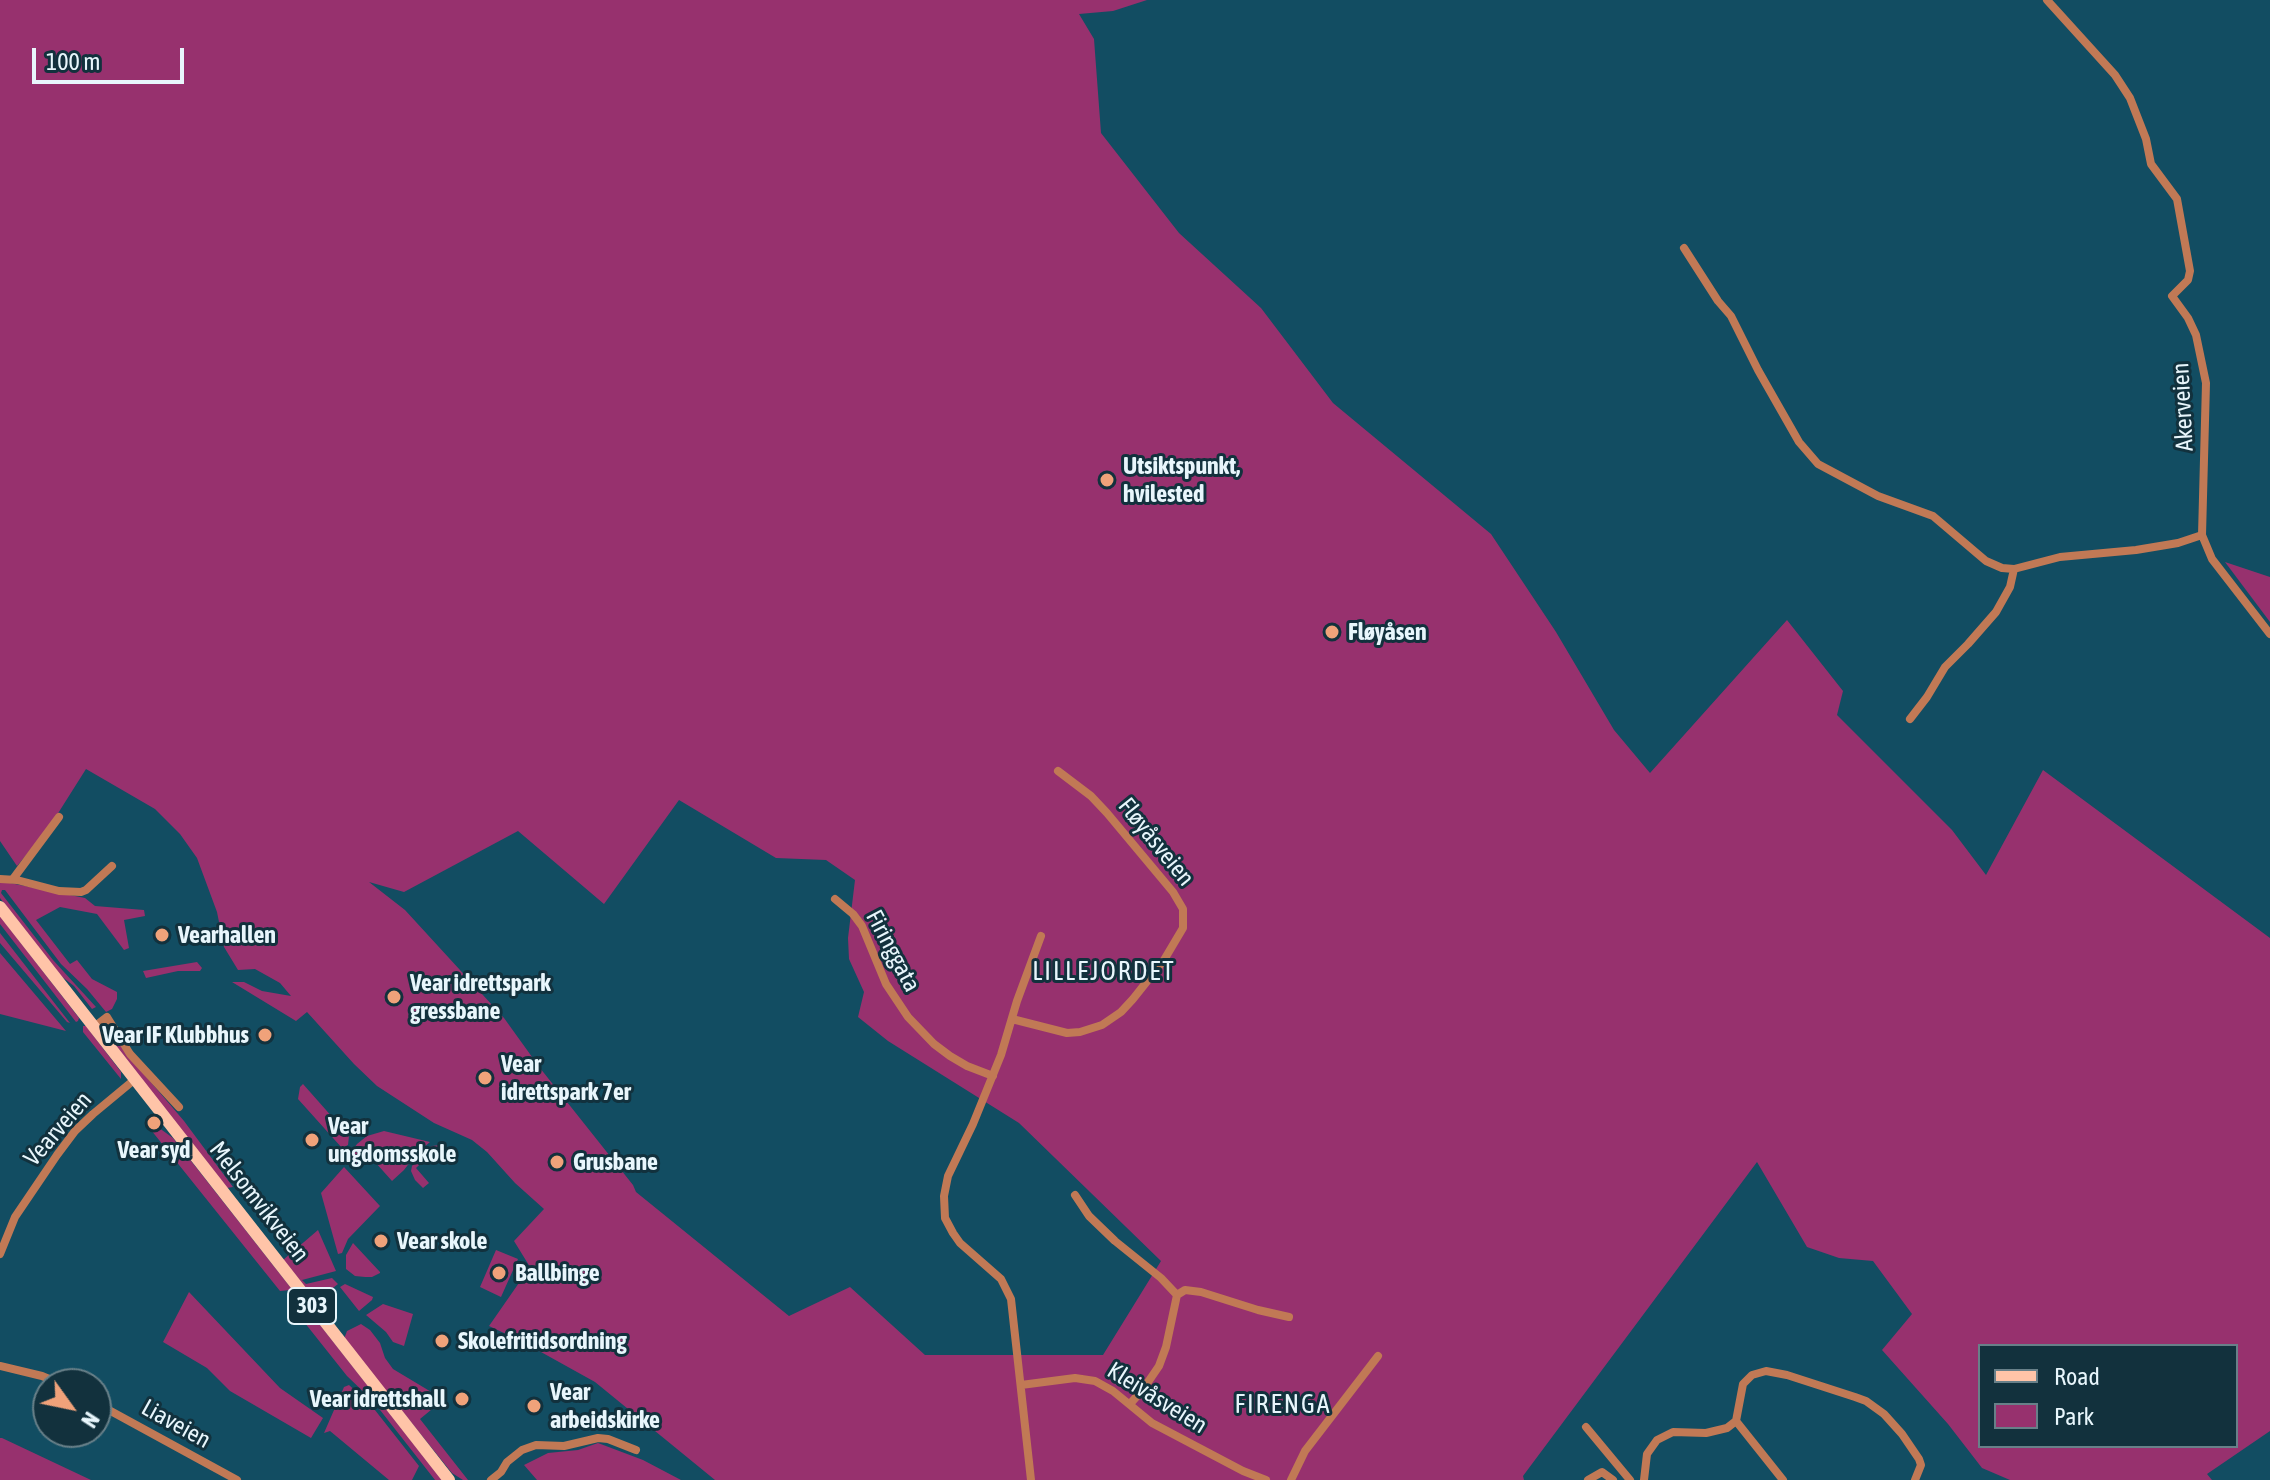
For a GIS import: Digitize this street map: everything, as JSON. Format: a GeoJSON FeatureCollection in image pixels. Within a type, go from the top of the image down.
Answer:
{"type":"FeatureCollection","features":[{"type":"Feature","properties":{"kind":"main road","name":"Melsomvikveien"},"geometry":{"type":"LineString","coordinates":[[0,907],[449,1480]]}},
{"type":"Feature","properties":{"kind":"street","name":"Akerveien"},"geometry":{"type":"LineString","coordinates":[[2047,0],[2115,75],[2130,98],[2146,139],[2151,164],[2177,199],[2181,210],[2190,271],[2188,280],[2172,296],[2196,335],[2206,383],[2202,535],[2212,559],[2270,634]]}},
{"type":"Feature","properties":{"kind":"street"},"geometry":{"type":"LineString","coordinates":[[1684,248],[1731,316],[1799,442],[1818,464],[1878,496],[1933,516],[1986,561],[2014,569],[2060,557],[2136,550],[2178,543],[2202,535]]}},
{"type":"Feature","properties":{"kind":"street"},"geometry":{"type":"LineString","coordinates":[[1910,719],[1945,667],[1996,612],[2010,587],[2014,569]]}},
{"type":"Feature","properties":{"kind":"street","name":"Fløyåsveien"},"geometry":{"type":"LineString","coordinates":[[1012,1019],[1067,1033],[1102,1025],[1133,999],[1164,960],[1183,928],[1183,909],[1173,892],[1091,796],[1058,771]]}},
{"type":"Feature","properties":{"kind":"street"},"geometry":{"type":"LineString","coordinates":[[13,879],[59,817]]}},
{"type":"Feature","properties":{"kind":"street"},"geometry":{"type":"LineString","coordinates":[[0,879],[13,879],[59,891],[81,892],[112,866]]}},
{"type":"Feature","properties":{"kind":"street","name":"Firinggata"},"geometry":{"type":"LineString","coordinates":[[835,899],[862,926],[886,984],[908,1017],[950,1056],[993,1076]]}},
{"type":"Feature","properties":{"kind":"street"},"geometry":{"type":"LineString","coordinates":[[1031,1480],[1015,1316],[1007,1290],[990,1267],[960,1243],[945,1218],[943,1205],[944,1187],[993,1076],[1041,936]]}},
{"type":"Feature","properties":{"kind":"street"},"geometry":{"type":"LineString","coordinates":[[94,1027],[107,1017],[130,1054],[179,1107]]}},
{"type":"Feature","properties":{"kind":"street","name":"Vearveien"},"geometry":{"type":"LineString","coordinates":[[0,1254],[15,1217],[75,1131],[134,1080]]}},
{"type":"Feature","properties":{"kind":"street"},"geometry":{"type":"LineString","coordinates":[[1075,1195],[1089,1216],[1177,1295]]}},
{"type":"Feature","properties":{"kind":"street"},"geometry":{"type":"LineString","coordinates":[[1130,1404],[1159,1366],[1177,1295],[1185,1290],[1289,1317]]}},
{"type":"Feature","properties":{"kind":"street"},"geometry":{"type":"LineString","coordinates":[[1291,1480],[1305,1451],[1378,1356]]}},
{"type":"Feature","properties":{"kind":"street"},"geometry":{"type":"LineString","coordinates":[[0,1366],[32,1374]]}},
{"type":"Feature","properties":{"kind":"street"},"geometry":{"type":"LineString","coordinates":[[1644,1480],[1648,1450],[1664,1435],[1684,1431],[1721,1431],[1736,1421],[1743,1384],[1759,1372],[1766,1371],[1866,1401],[1884,1414],[1919,1459],[1921,1465],[1915,1480]]}},
{"type":"Feature","properties":{"kind":"street","name":"Kleivåsveien"},"geometry":{"type":"LineString","coordinates":[[1021,1385],[1085,1378],[1105,1385],[1152,1423],[1266,1480]]}},
{"type":"Feature","properties":{"kind":"street","name":"Liaveien"},"geometry":{"type":"LineString","coordinates":[[112,1412],[237,1480]]}},
{"type":"Feature","properties":{"kind":"street"},"geometry":{"type":"LineString","coordinates":[[1736,1421],[1783,1480]]}},
{"type":"Feature","properties":{"kind":"street"},"geometry":{"type":"LineString","coordinates":[[1586,1427],[1630,1480]]}},
{"type":"Feature","properties":{"kind":"street"},"geometry":{"type":"LineString","coordinates":[[491,1480],[522,1450],[536,1445],[564,1446],[598,1438],[636,1450]]}},
{"type":"Feature","properties":{"kind":"street"},"geometry":{"type":"LineString","coordinates":[[1588,1480],[1602,1472],[1613,1480]]}},
{"type":"Feature","properties":{"kind":"green space"},"geometry":{"type":"Polygon","coordinates":[[[0,0],[1147,0],[1113,11],[1079,14],[1094,39],[1101,133],[1179,233],[1261,308],[1333,403],[1491,534],[1556,632],[1614,730],[1650,773],[1787,620],[1843,691],[1837,715],[1952,830],[1986,875],[2043,770],[2270,938],[2270,1431],[2207,1474],[2212,1480],[2010,1480],[1982,1468],[1948,1424],[1882,1350],[1912,1314],[1873,1261],[1839,1258],[1807,1247],[1757,1162],[1523,1476],[1524,1480],[715,1480],[595,1382],[489,1326],[530,1267],[514,1241],[544,1209],[472,1140],[434,1123],[377,1086],[307,1012],[296,1021],[232,982],[244,982],[262,991],[291,996],[280,983],[255,969],[238,970],[224,947],[217,912],[197,858],[180,834],[155,809],[86,769],[50,826],[17,866],[0,841],[0,0]],[[679,800],[604,904],[518,831],[404,892],[369,882],[405,910],[504,1018],[636,1192],[789,1316],[850,1287],[925,1355],[1103,1355],[1161,1261],[1019,1123],[888,1041],[858,1017],[864,992],[849,959],[848,938],[855,880],[826,860],[776,858],[679,800]]]}},
{"type":"Feature","properties":{"kind":"green space"},"geometry":{"type":"Polygon","coordinates":[[[2225,562],[2270,577],[2270,622],[2225,562]]]}},
{"type":"Feature","properties":{"kind":"green space"},"geometry":{"type":"Polygon","coordinates":[[[0,881],[85,898],[95,906],[144,910],[145,916],[124,920],[129,948],[124,950],[97,914],[60,907],[36,920],[70,964],[77,960],[92,979],[117,992],[112,1009],[106,1012],[61,964],[2,890],[1,893],[53,960],[96,1007],[92,1009],[74,986],[61,976],[0,898],[0,881]]]}},
{"type":"Feature","properties":{"kind":"green space"},"geometry":{"type":"Polygon","coordinates":[[[0,916],[79,1018],[78,1021],[0,924],[0,916]]]}},
{"type":"Feature","properties":{"kind":"green space"},"geometry":{"type":"Polygon","coordinates":[[[0,933],[70,1023],[0,943],[0,933]]]}},
{"type":"Feature","properties":{"kind":"green space"},"geometry":{"type":"Polygon","coordinates":[[[0,953],[66,1031],[0,1014],[0,953]]]}},
{"type":"Feature","properties":{"kind":"green space"},"geometry":{"type":"Polygon","coordinates":[[[197,962],[202,968],[200,971],[178,971],[146,978],[143,971],[197,962]]]}},
{"type":"Feature","properties":{"kind":"green space"},"geometry":{"type":"Polygon","coordinates":[[[83,1026],[121,1072],[121,1079],[83,1032],[83,1026]]]}},
{"type":"Feature","properties":{"kind":"green space"},"geometry":{"type":"Polygon","coordinates":[[[107,1026],[233,1187],[227,1188],[105,1033],[107,1026]]]}},
{"type":"Feature","properties":{"kind":"green space"},"geometry":{"type":"Polygon","coordinates":[[[303,1084],[349,1136],[348,1145],[342,1148],[298,1099],[303,1084]]]}},
{"type":"Feature","properties":{"kind":"green space"},"geometry":{"type":"Polygon","coordinates":[[[155,1125],[173,1138],[442,1480],[435,1480],[373,1401],[347,1376],[289,1303],[293,1293],[290,1290],[280,1291],[151,1130],[155,1125]]]}},
{"type":"Feature","properties":{"kind":"green space"},"geometry":{"type":"Polygon","coordinates":[[[384,1131],[430,1142],[392,1181],[367,1153],[354,1166],[350,1160],[357,1144],[367,1136],[384,1131]]]}},
{"type":"Feature","properties":{"kind":"green space"},"geometry":{"type":"Polygon","coordinates":[[[440,1145],[416,1168],[429,1183],[423,1188],[415,1180],[412,1166],[424,1151],[440,1145]]]}},
{"type":"Feature","properties":{"kind":"green space"},"geometry":{"type":"Polygon","coordinates":[[[344,1167],[380,1206],[338,1254],[321,1193],[344,1167]]]}},
{"type":"Feature","properties":{"kind":"green space"},"geometry":{"type":"Polygon","coordinates":[[[318,1230],[336,1271],[302,1280],[306,1284],[332,1278],[338,1284],[319,1299],[334,1322],[283,1260],[318,1230]]]}},
{"type":"Feature","properties":{"kind":"green space"},"geometry":{"type":"Polygon","coordinates":[[[353,1243],[380,1273],[372,1277],[355,1276],[346,1269],[346,1255],[353,1243]]]}},
{"type":"Feature","properties":{"kind":"green space","name":"Ballbinge"},"geometry":{"type":"Polygon","coordinates":[[[496,1250],[518,1259],[501,1297],[480,1287],[496,1250]]]}},
{"type":"Feature","properties":{"kind":"green space"},"geometry":{"type":"Polygon","coordinates":[[[345,1284],[373,1297],[372,1300],[359,1311],[340,1287],[345,1284]]]}},
{"type":"Feature","properties":{"kind":"green space"},"geometry":{"type":"Polygon","coordinates":[[[189,1292],[280,1388],[323,1418],[311,1438],[230,1391],[207,1368],[163,1342],[189,1292]]]}},
{"type":"Feature","properties":{"kind":"green space"},"geometry":{"type":"Polygon","coordinates":[[[383,1304],[413,1314],[404,1346],[393,1342],[366,1315],[383,1304]]]}},
{"type":"Feature","properties":{"kind":"green space"},"geometry":{"type":"Polygon","coordinates":[[[361,1324],[380,1343],[393,1369],[438,1396],[437,1405],[420,1419],[468,1480],[452,1473],[344,1339],[347,1331],[361,1324]]]}},
{"type":"Feature","properties":{"kind":"green space"},"geometry":{"type":"Polygon","coordinates":[[[349,1385],[371,1405],[419,1466],[412,1480],[389,1480],[330,1431],[324,1433],[344,1387],[349,1385]]]}},
{"type":"Feature","properties":{"kind":"green space"},"geometry":{"type":"Polygon","coordinates":[[[2,1438],[91,1480],[0,1480],[2,1438]]]}},
{"type":"Feature","properties":{"kind":"green space"},"geometry":{"type":"Polygon","coordinates":[[[598,1443],[643,1460],[681,1480],[537,1480],[524,1465],[548,1453],[578,1450],[598,1443]]]}},
{"type":"Feature","properties":{"kind":"place","name":"Utsiktspunkt, hvilested"},"geometry":{"type":"Point","coordinates":[1107,480]}},
{"type":"Feature","properties":{"kind":"place","name":"Fløyåsen"},"geometry":{"type":"Point","coordinates":[1332,632]}},
{"type":"Feature","properties":{"kind":"place","name":"Vearhallen"},"geometry":{"type":"Point","coordinates":[162,935]}},
{"type":"Feature","properties":{"kind":"place","name":"Vear idrettspark gressbane"},"geometry":{"type":"Point","coordinates":[394,997]}},
{"type":"Feature","properties":{"kind":"place","name":"Vear IF Klubbhus"},"geometry":{"type":"Point","coordinates":[265,1035]}},
{"type":"Feature","properties":{"kind":"place","name":"Vear idrettspark 7er"},"geometry":{"type":"Point","coordinates":[485,1078]}},
{"type":"Feature","properties":{"kind":"place","name":"Vear syd"},"geometry":{"type":"Point","coordinates":[154,1123]}},
{"type":"Feature","properties":{"kind":"place","name":"Vear ungdomsskole"},"geometry":{"type":"Point","coordinates":[312,1140]}},
{"type":"Feature","properties":{"kind":"place","name":"Grusbane"},"geometry":{"type":"Point","coordinates":[557,1162]}},
{"type":"Feature","properties":{"kind":"place","name":"Vear skole"},"geometry":{"type":"Point","coordinates":[381,1241]}},
{"type":"Feature","properties":{"kind":"place","name":"Ballbinge"},"geometry":{"type":"Point","coordinates":[499,1273]}},
{"type":"Feature","properties":{"kind":"place","name":"Skolefritidsordning"},"geometry":{"type":"Point","coordinates":[442,1341]}},
{"type":"Feature","properties":{"kind":"place","name":"Vear idrettshall"},"geometry":{"type":"Point","coordinates":[462,1399]}},
{"type":"Feature","properties":{"kind":"place","name":"Vear arbeidskirke"},"geometry":{"type":"Point","coordinates":[534,1406]}},
{"type":"Feature","properties":{"kind":"district","name":"LILLEJORDET"},"geometry":{"type":"Point","coordinates":[1104,972]}},
{"type":"Feature","properties":{"kind":"district","name":"FIRENGA"},"geometry":{"type":"Point","coordinates":[1283,1405]}}]}
